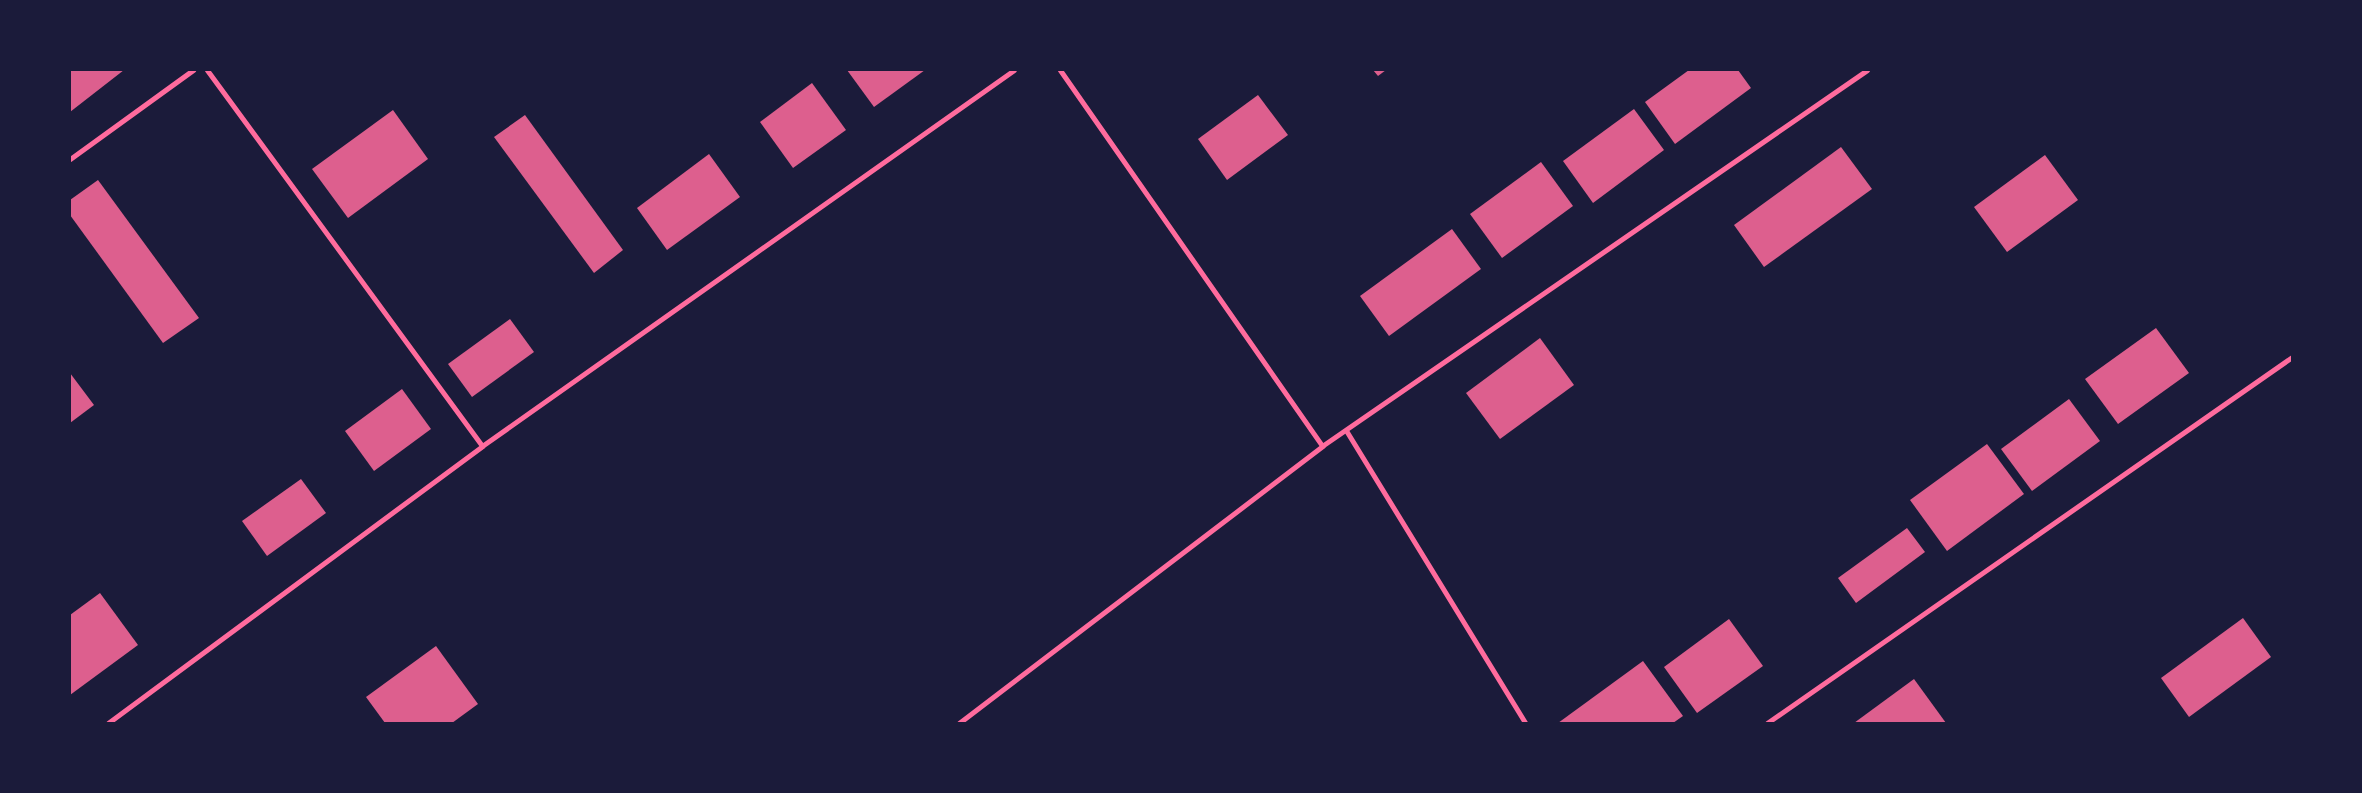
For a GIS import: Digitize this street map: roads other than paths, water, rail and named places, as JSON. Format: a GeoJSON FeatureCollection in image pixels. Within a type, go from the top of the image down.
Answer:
{"type":"FeatureCollection","features":[{"type":"Feature","properties":{"kind":"street"},"geometry":{"type":"LineString","coordinates":[[70,159],[193,70]]}},
{"type":"Feature","properties":{"kind":"street"},"geometry":{"type":"LineString","coordinates":[[207,70],[482,446]]}},
{"type":"Feature","properties":{"kind":"street"},"geometry":{"type":"LineString","coordinates":[[108,723],[482,446],[1014,70]]}},
{"type":"Feature","properties":{"kind":"street"},"geometry":{"type":"LineString","coordinates":[[1060,70],[1322,446]]}},
{"type":"Feature","properties":{"kind":"street"},"geometry":{"type":"LineString","coordinates":[[959,723],[1322,446],[1347,432],[1867,70]]}},
{"type":"Feature","properties":{"kind":"street"},"geometry":{"type":"LineString","coordinates":[[1767,723],[2292,357]]}},
{"type":"Feature","properties":{"kind":"street"},"geometry":{"type":"LineString","coordinates":[[1347,432],[1526,723]]}}]}
